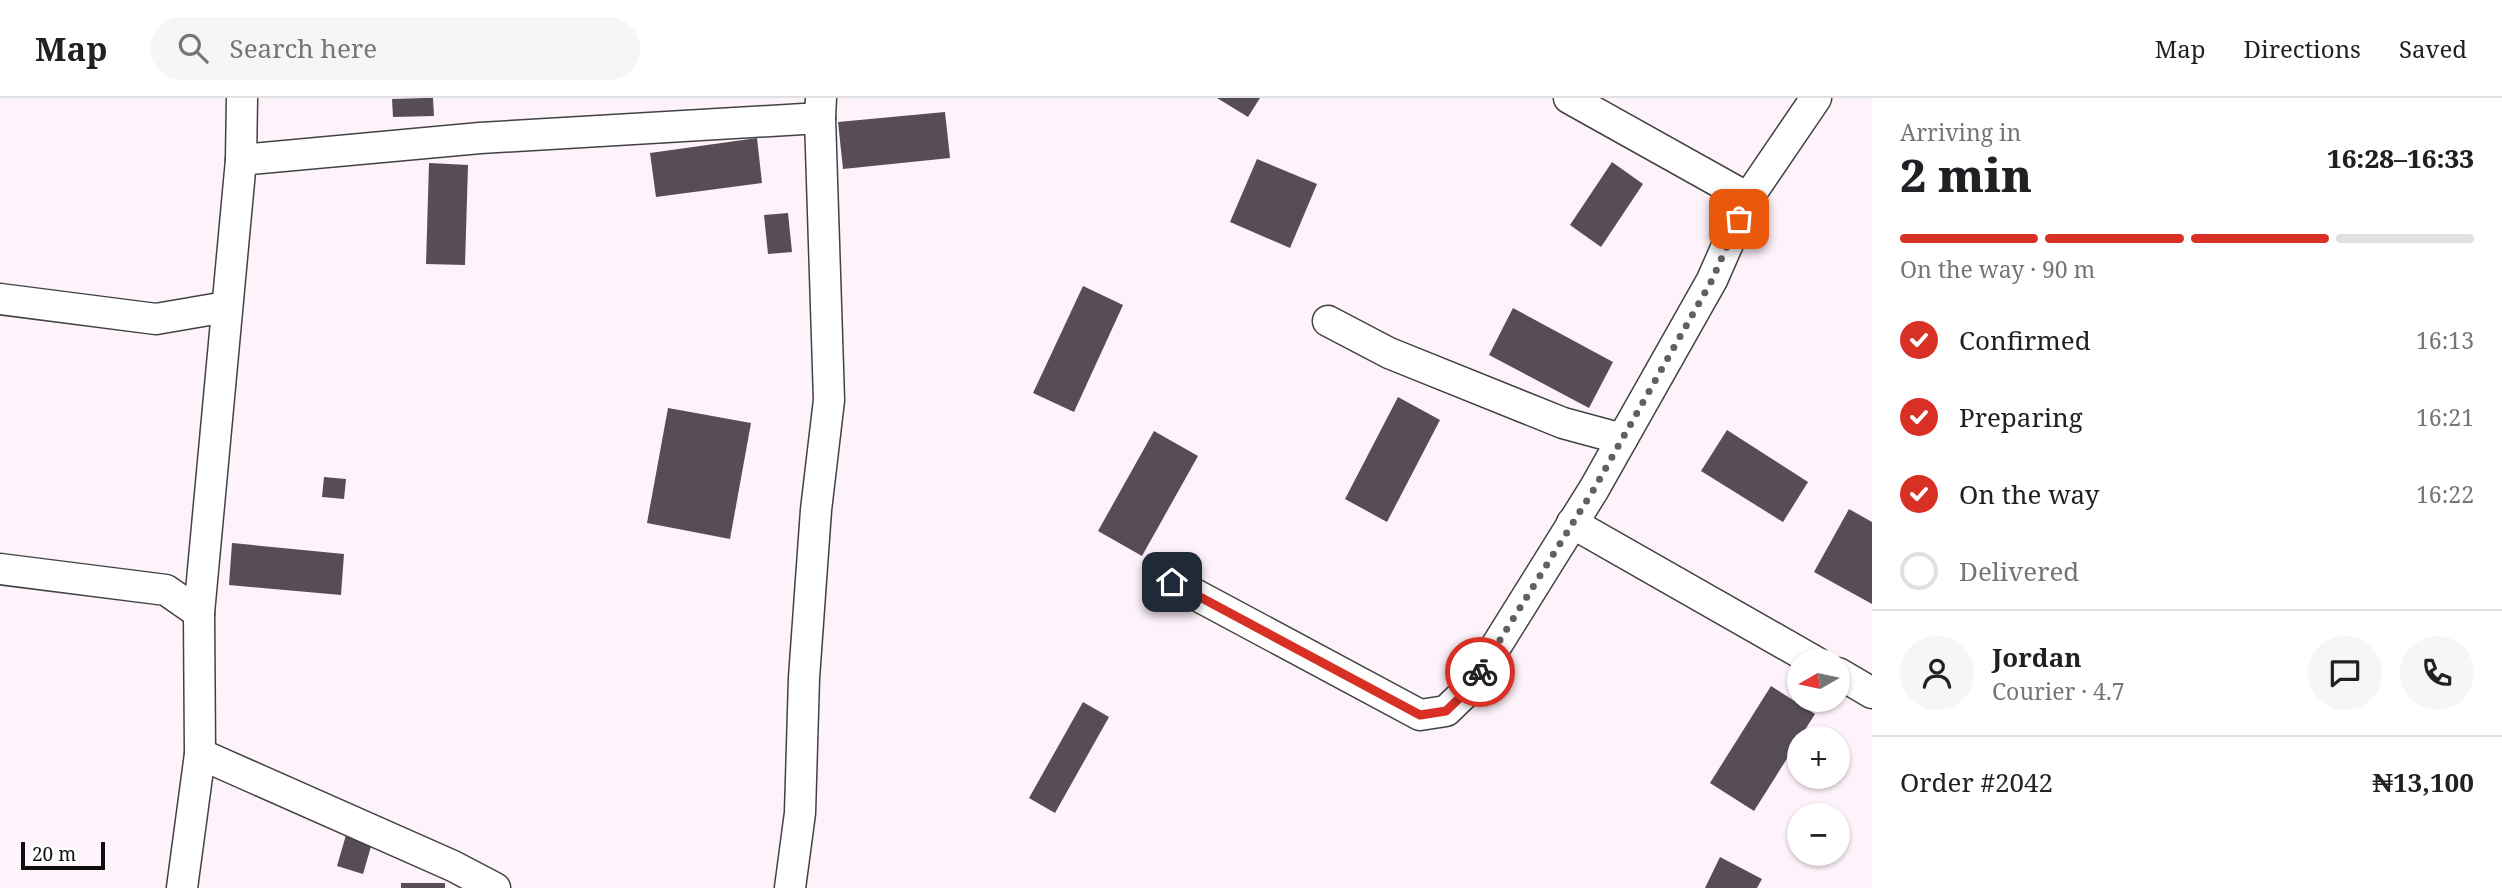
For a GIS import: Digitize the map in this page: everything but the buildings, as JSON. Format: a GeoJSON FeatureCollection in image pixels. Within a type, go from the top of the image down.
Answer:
{"type":"FeatureCollection","features":[{"type":"Feature","properties":{"kind":"street"},"geometry":{"type":"LineString","coordinates":[[182,888],[200,754],[199,613],[241,160],[242,98]]}},
{"type":"Feature","properties":{"kind":"street"},"geometry":{"type":"LineString","coordinates":[[1569,98],[1748,198]]}},
{"type":"Feature","properties":{"kind":"street"},"geometry":{"type":"LineString","coordinates":[[1172,582],[1420,715],[1446,711],[1470,688],[1572,523],[1712,280],[1748,198],[1816,98]]}},
{"type":"Feature","properties":{"kind":"street"},"geometry":{"type":"LineString","coordinates":[[241,160],[821,108],[830,400],[816,510],[804,678],[800,813],[790,888]]}},
{"type":"Feature","properties":{"kind":"street"},"geometry":{"type":"LineString","coordinates":[[0,299],[156,319],[226,307]]}},
{"type":"Feature","properties":{"kind":"street"},"geometry":{"type":"LineString","coordinates":[[1328,321],[1389,353],[1563,423],[1622,439]]}},
{"type":"Feature","properties":{"kind":"street"},"geometry":{"type":"LineString","coordinates":[[1572,523],[1793,649]]}},
{"type":"Feature","properties":{"kind":"street"},"geometry":{"type":"LineString","coordinates":[[0,569],[166,590],[199,613]]}},
{"type":"Feature","properties":{"kind":"street"},"geometry":{"type":"LineString","coordinates":[[1850,680],[1872,693]]}},
{"type":"Feature","properties":{"kind":"street"},"geometry":{"type":"LineString","coordinates":[[200,754],[453,866],[495,888]]}},
{"type":"Feature","properties":{"kind":"way so far"},"geometry":{"type":"LineString","coordinates":[[1480,672],[1594,489],[1712,280],[1739,219]]}},
{"type":"Feature","properties":{"kind":"route"},"geometry":{"type":"LineString","coordinates":[[1172,582],[1420,715],[1446,711],[1470,688],[1480,672]]}}]}
